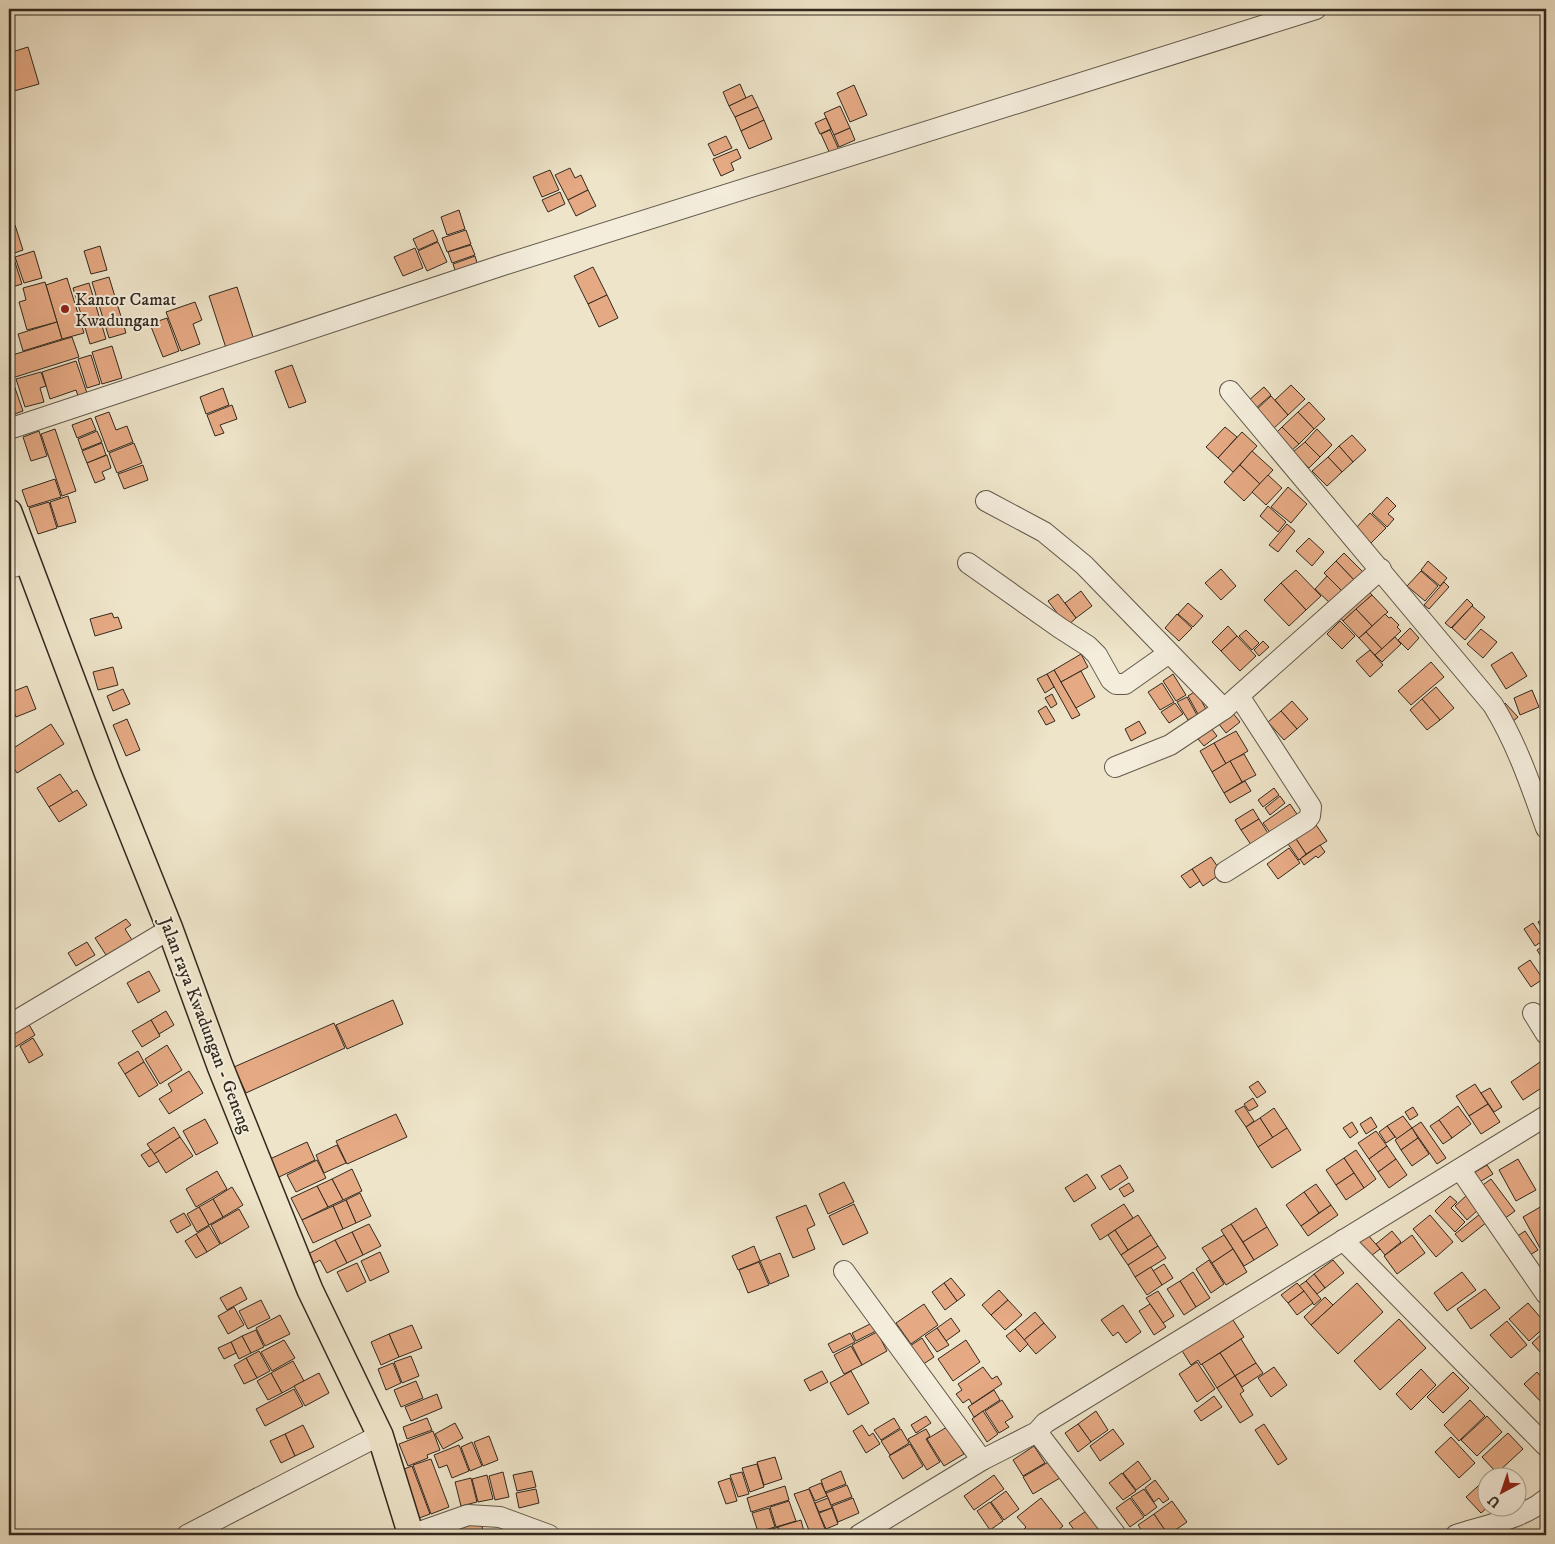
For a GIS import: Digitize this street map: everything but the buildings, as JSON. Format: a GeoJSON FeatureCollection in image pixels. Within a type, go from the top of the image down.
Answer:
{"type":"FeatureCollection","features":[{"type":"Feature","properties":{"kind":"main road","name":"Jalan raya Kwadungan - Geneng"},"geometry":{"type":"LineString","coordinates":[[9,512],[18,565],[107,772],[170,929],[220,1066],[310,1290],[380,1435],[411,1535]]}},
{"type":"Feature","properties":{"kind":"street"},"geometry":{"type":"LineString","coordinates":[[9,429],[503,265],[1316,9]]}},
{"type":"Feature","properties":{"kind":"street"},"geometry":{"type":"LineString","coordinates":[[1230,391],[1493,705],[1503,721],[1522,761],[1546,828]]}},
{"type":"Feature","properties":{"kind":"street"},"geometry":{"type":"LineString","coordinates":[[986,501],[1044,532],[1059,543],[1084,565],[1169,653],[1231,702],[1311,807],[1310,816],[1307,820],[1225,872]]}},
{"type":"Feature","properties":{"kind":"street"},"geometry":{"type":"LineString","coordinates":[[968,563],[1088,646],[1097,655],[1111,680],[1116,684],[1125,684],[1169,653]]}},
{"type":"Feature","properties":{"kind":"street"},"geometry":{"type":"LineString","coordinates":[[1114,768],[1170,745],[1231,702],[1381,569]]}},
{"type":"Feature","properties":{"kind":"street"},"geometry":{"type":"LineString","coordinates":[[9,1025],[170,929]]}},
{"type":"Feature","properties":{"kind":"street"},"geometry":{"type":"LineString","coordinates":[[1533,1013],[1546,1034]]}},
{"type":"Feature","properties":{"kind":"street"},"geometry":{"type":"LineString","coordinates":[[859,1535],[982,1460],[1037,1432],[1045,1423],[1546,1116]]}},
{"type":"Feature","properties":{"kind":"street"},"geometry":{"type":"LineString","coordinates":[[1460,1169],[1546,1294]]}},
{"type":"Feature","properties":{"kind":"street"},"geometry":{"type":"LineString","coordinates":[[1343,1240],[1546,1446]]}},
{"type":"Feature","properties":{"kind":"street"},"geometry":{"type":"LineString","coordinates":[[844,1271],[982,1460]]}},
{"type":"Feature","properties":{"kind":"street"},"geometry":{"type":"LineString","coordinates":[[1037,1432],[1116,1535]]}},
{"type":"Feature","properties":{"kind":"street"},"geometry":{"type":"LineString","coordinates":[[187,1535],[380,1435]]}},
{"type":"Feature","properties":{"kind":"street"},"geometry":{"type":"LineString","coordinates":[[1456,1535],[1512,1517],[1541,1504],[1546,1499]]}},
{"type":"Feature","properties":{"kind":"street"},"geometry":{"type":"LineString","coordinates":[[411,1535],[468,1515],[500,1517],[549,1535]]}},
{"type":"Feature","properties":{"kind":"place","name":"Kantor Camat Kwadungan"},"geometry":{"type":"Point","coordinates":[65,309]}}]}
